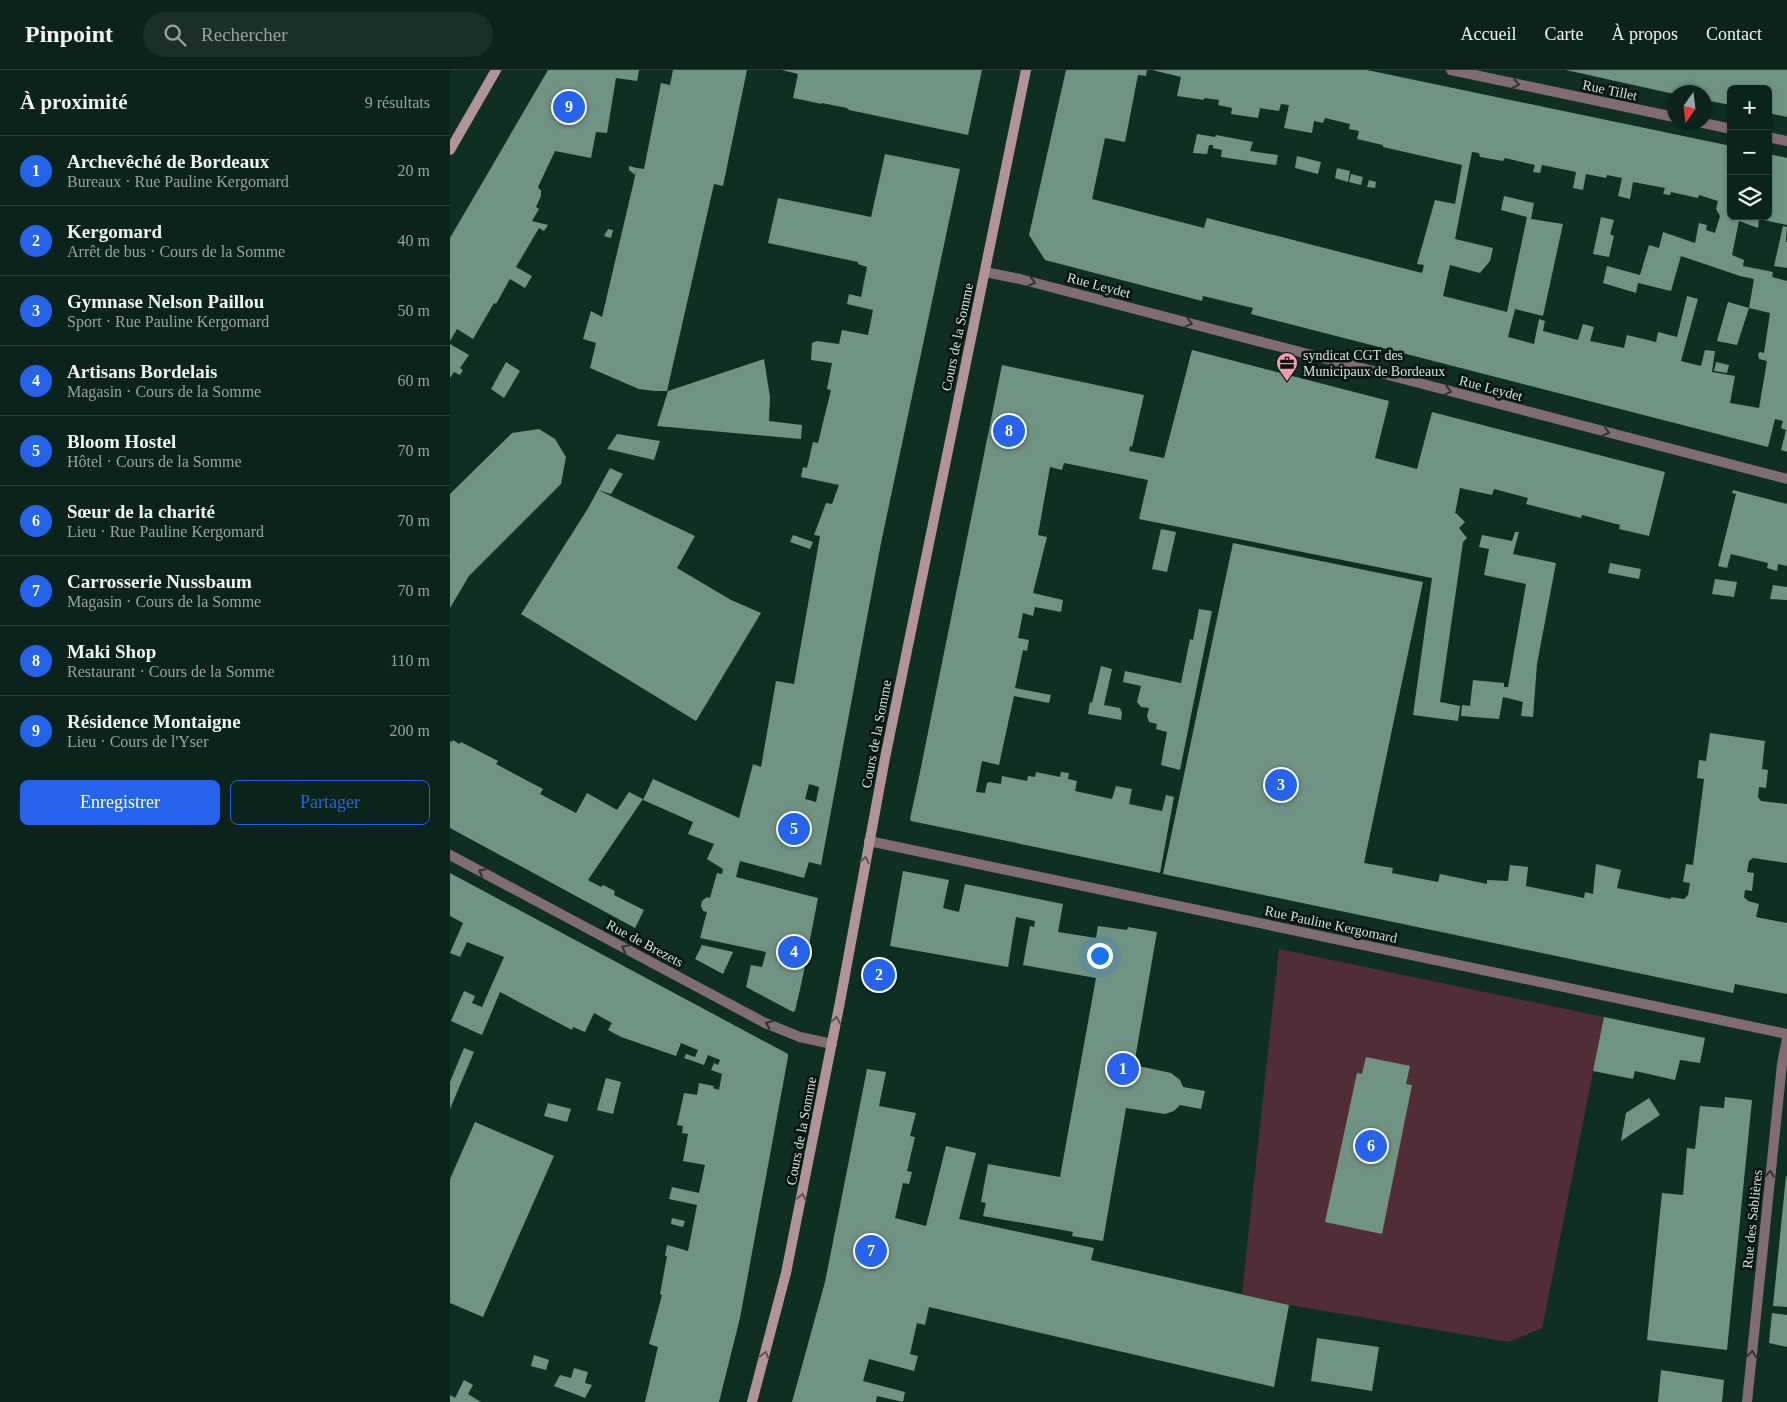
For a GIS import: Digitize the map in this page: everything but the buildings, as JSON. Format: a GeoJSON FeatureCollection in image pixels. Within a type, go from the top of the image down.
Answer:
{"type":"FeatureCollection","features":[{"type":"Feature","properties":{"kind":"main road"},"geometry":{"type":"LineString","coordinates":[[450,148],[496,70]]}},
{"type":"Feature","properties":{"kind":"main road","name":"Cours de la Somme"},"geometry":{"type":"LineString","coordinates":[[752,1402],[786,1273],[832,1044],[869,841],[1026,70]]}},
{"type":"Feature","properties":{"kind":"street","name":"Rue Tillet"},"geometry":{"type":"LineString","coordinates":[[1451,70],[1667,116]]}},
{"type":"Feature","properties":{"kind":"street"},"geometry":{"type":"LineString","coordinates":[[1712,125],[1727,128]]}},
{"type":"Feature","properties":{"kind":"street"},"geometry":{"type":"LineString","coordinates":[[1772,138],[1787,141]]}},
{"type":"Feature","properties":{"kind":"street","name":"Rue Leydet"},"geometry":{"type":"LineString","coordinates":[[985,272],[1048,286],[1787,479]]}},
{"type":"Feature","properties":{"kind":"street","name":"Rue Pauline Kergomard"},"geometry":{"type":"LineString","coordinates":[[869,841],[1787,1034]]}},
{"type":"Feature","properties":{"kind":"street","name":"Rue de Brezets"},"geometry":{"type":"LineString","coordinates":[[450,855],[765,1022],[800,1037],[832,1044]]}},
{"type":"Feature","properties":{"kind":"street","name":"Rue des Sablières"},"geometry":{"type":"LineString","coordinates":[[1747,1402],[1782,1064],[1787,1039]]}},
{"type":"Feature","properties":{"kind":"shaded area"},"geometry":{"type":"Polygon","coordinates":[[[1279,949],[1604,1017],[1542,1328],[1509,1342],[1289,1305],[1242,1294],[1279,949]]]}},
{"type":"Feature","properties":{"kind":"place","name":"Résidence Montaigne"},"geometry":{"type":"Point","coordinates":[569,107]}},
{"type":"Feature","properties":{"kind":"place","name":"syndicat CGT des Municipaux de Bordeaux"},"geometry":{"type":"Point","coordinates":[1287,382]}},
{"type":"Feature","properties":{"kind":"place","name":"Maki Shop"},"geometry":{"type":"Point","coordinates":[1009,431]}},
{"type":"Feature","properties":{"kind":"place","name":"Gymnase Nelson Paillou"},"geometry":{"type":"Point","coordinates":[1281,785]}},
{"type":"Feature","properties":{"kind":"place","name":"Bloom Hostel"},"geometry":{"type":"Point","coordinates":[794,829]}},
{"type":"Feature","properties":{"kind":"place","name":"Artisans Bordelais"},"geometry":{"type":"Point","coordinates":[794,952]}},
{"type":"Feature","properties":{"kind":"place","name":"Kergomard"},"geometry":{"type":"Point","coordinates":[879,975]}},
{"type":"Feature","properties":{"kind":"place","name":"Archevêché de Bordeaux"},"geometry":{"type":"Point","coordinates":[1123,1069]}},
{"type":"Feature","properties":{"kind":"place","name":"Sœur de la charité"},"geometry":{"type":"Point","coordinates":[1371,1146]}},
{"type":"Feature","properties":{"kind":"place","name":"Carrosserie Nussbaum"},"geometry":{"type":"Point","coordinates":[871,1251]}}]}
